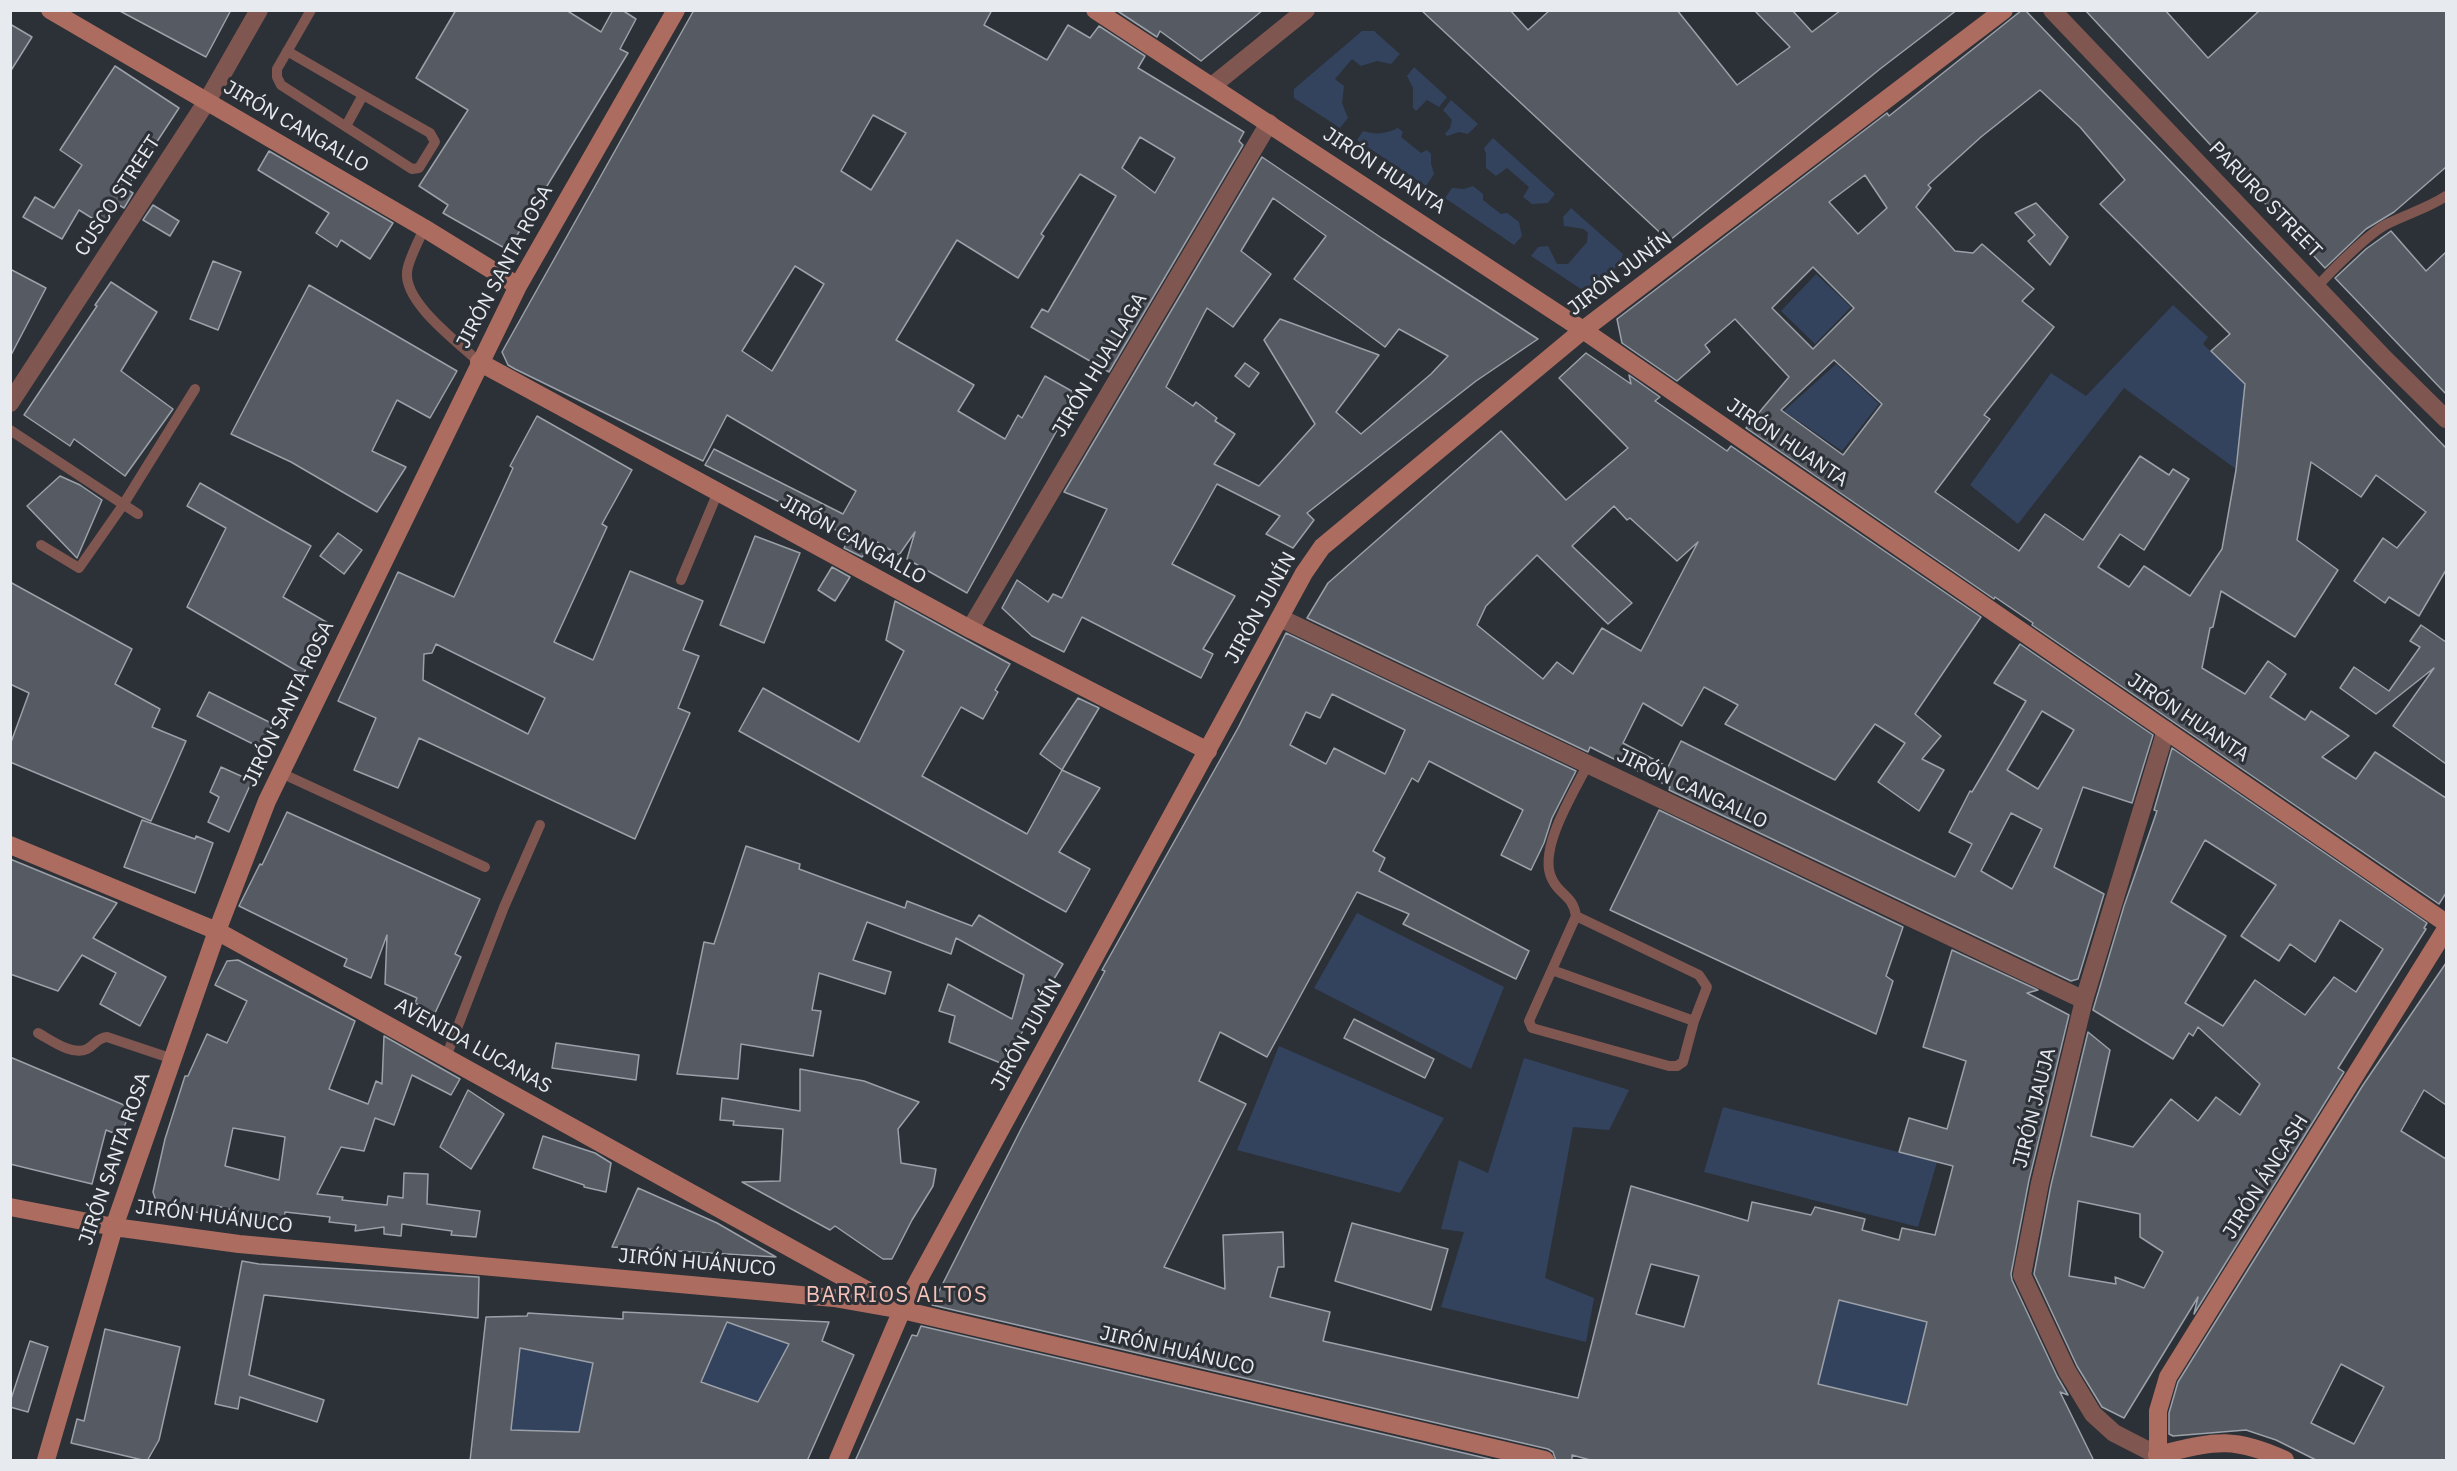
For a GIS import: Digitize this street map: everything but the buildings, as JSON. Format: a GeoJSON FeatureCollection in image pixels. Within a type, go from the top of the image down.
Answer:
{"type":"FeatureCollection","features":[{"type":"Feature","properties":{"kind":"street","name":"JIRÓN CANGALLO"},"geometry":{"type":"LineString","coordinates":[[50,10],[424,228],[518,286]]}},
{"type":"Feature","properties":{"kind":"street","name":"CUSCO STREET"},"geometry":{"type":"LineString","coordinates":[[10,404],[207,101],[260,10]]}},
{"type":"Feature","properties":{"kind":"street","name":"JIRÓN SANTA ROSA"},"geometry":{"type":"LineString","coordinates":[[46,1461],[114,1227],[218,931],[267,801],[518,286],[676,10]]}},
{"type":"Feature","properties":{"kind":"street","name":"JIRÓN HUANTA"},"geometry":{"type":"LineString","coordinates":[[1095,10],[1583,330],[2446,923]]}},
{"type":"Feature","properties":{"kind":"street"},"geometry":{"type":"LineString","coordinates":[[1212,86],[1306,10]]}},
{"type":"Feature","properties":{"kind":"street","name":"JIRÓN JUNÍN"},"geometry":{"type":"LineString","coordinates":[[837,1461],[902,1310],[1280,618],[1322,547],[1583,330],[2004,10]]}},
{"type":"Feature","properties":{"kind":"street","name":"PARURO STREET"},"geometry":{"type":"LineString","coordinates":[[2052,10],[2446,419]]}},
{"type":"Feature","properties":{"kind":"street","name":"JIRÓN HUALLAGA"},"geometry":{"type":"LineString","coordinates":[[970,629],[1269,123]]}},
{"type":"Feature","properties":{"kind":"street","name":"JIRÓN CANGALLO"},"geometry":{"type":"LineString","coordinates":[[479,362],[970,629],[1208,751]]}},
{"type":"Feature","properties":{"kind":"street","name":"JIRÓN CANGALLO"},"geometry":{"type":"LineString","coordinates":[[1280,618],[2084,1000]]}},
{"type":"Feature","properties":{"kind":"street","name":"JIRÓN JAUJA"},"geometry":{"type":"LineString","coordinates":[[2157,1458],[2114,1433],[2093,1414],[2067,1371],[2022,1278],[2040,1183],[2084,1000],[2166,730]]}},
{"type":"Feature","properties":{"kind":"street","name":"AVENIDA LUCANAS"},"geometry":{"type":"LineString","coordinates":[[10,845],[218,931],[902,1310]]}},
{"type":"Feature","properties":{"kind":"street","name":"JIRÓN ÁNCASH"},"geometry":{"type":"LineString","coordinates":[[2157,1458],[2158,1411],[2168,1377],[2446,929]]}},
{"type":"Feature","properties":{"kind":"street","name":"JIRÓN HUÁNUCO"},"geometry":{"type":"LineString","coordinates":[[10,1207],[114,1227],[239,1244],[834,1298],[902,1310],[1545,1461]]}},
{"type":"Feature","properties":{"kind":"street"},"geometry":{"type":"LineString","coordinates":[[2157,1458],[2202,1445],[2234,1443],[2254,1447],[2285,1461]]}},
{"type":"Feature","properties":{"kind":"lane"},"geometry":{"type":"LineString","coordinates":[[288,51],[430,133],[435,142],[419,168],[412,170],[281,85],[277,77],[277,69],[311,10]]}},
{"type":"Feature","properties":{"kind":"lane"},"geometry":{"type":"LineString","coordinates":[[346,126],[363,95]]}},
{"type":"Feature","properties":{"kind":"lane"},"geometry":{"type":"LineString","coordinates":[[2317,287],[2328,274],[2384,226],[2433,205],[2446,196]]}},
{"type":"Feature","properties":{"kind":"lane"},"geometry":{"type":"LineString","coordinates":[[424,228],[407,272],[410,291],[424,311],[479,362]]}},
{"type":"Feature","properties":{"kind":"lane"},"geometry":{"type":"LineString","coordinates":[[41,545],[80,568],[123,505],[195,389]]}},
{"type":"Feature","properties":{"kind":"lane"},"geometry":{"type":"LineString","coordinates":[[10,430],[138,514]]}},
{"type":"Feature","properties":{"kind":"lane"},"geometry":{"type":"LineString","coordinates":[[681,580],[718,492]]}},
{"type":"Feature","properties":{"kind":"lane"},"geometry":{"type":"LineString","coordinates":[[1576,916],[1699,975],[1707,987],[1694,1021],[1683,1062],[1677,1066],[1669,1066],[1532,1028],[1529,1021],[1576,916],[1575,905],[1552,881],[1546,864],[1551,840],[1588,764]]}},
{"type":"Feature","properties":{"kind":"lane"},"geometry":{"type":"LineString","coordinates":[[281,773],[485,867]]}},
{"type":"Feature","properties":{"kind":"lane"},"geometry":{"type":"LineString","coordinates":[[446,1057],[504,907],[540,825]]}},
{"type":"Feature","properties":{"kind":"lane"},"geometry":{"type":"LineString","coordinates":[[1552,970],[1694,1021]]}},
{"type":"Feature","properties":{"kind":"lane"},"geometry":{"type":"LineString","coordinates":[[38,1033],[78,1051],[87,1049],[100,1038],[107,1037],[173,1059]]}},
{"type":"Feature","properties":{"kind":"shaded area"},"geometry":{"type":"Polygon","coordinates":[[[1362,31],[1374,31],[1400,54],[1391,64],[1377,61],[1361,66],[1352,59],[1335,79],[1344,86],[1342,103],[1348,118],[1340,128],[1294,98],[1294,89],[1362,31]]]}},
{"type":"Feature","properties":{"kind":"shaded area"},"geometry":{"type":"Polygon","coordinates":[[[1414,67],[1447,97],[1439,107],[1427,100],[1416,111],[1413,108],[1413,88],[1407,76],[1414,67]]]}},
{"type":"Feature","properties":{"kind":"shaded area"},"geometry":{"type":"Polygon","coordinates":[[[1451,100],[1478,124],[1468,134],[1459,132],[1447,136],[1445,134],[1452,120],[1443,110],[1451,100]]]}},
{"type":"Feature","properties":{"kind":"shaded area"},"geometry":{"type":"Polygon","coordinates":[[[1398,128],[1403,132],[1401,137],[1421,153],[1427,150],[1431,154],[1434,174],[1426,186],[1357,140],[1363,131],[1381,133],[1398,128]]]}},
{"type":"Feature","properties":{"kind":"shaded area"},"geometry":{"type":"Polygon","coordinates":[[[1493,138],[1555,194],[1548,203],[1532,204],[1523,197],[1529,187],[1507,168],[1496,176],[1486,168],[1484,148],[1493,138]]]}},
{"type":"Feature","properties":{"kind":"shaded area"},"geometry":{"type":"Polygon","coordinates":[[[1473,186],[1483,194],[1483,200],[1501,214],[1507,213],[1519,222],[1522,236],[1514,245],[1445,198],[1452,188],[1464,189],[1473,186]]]}},
{"type":"Feature","properties":{"kind":"shaded area"},"geometry":{"type":"Polygon","coordinates":[[[1571,208],[1623,254],[1621,260],[1606,276],[1581,289],[1531,256],[1538,247],[1548,246],[1557,264],[1568,264],[1587,242],[1588,233],[1584,229],[1564,226],[1563,217],[1571,208]]]}},
{"type":"Feature","properties":{"kind":"shaded area"},"geometry":{"type":"Polygon","coordinates":[[[1816,274],[1851,307],[1815,344],[1781,311],[1816,274]]]}},
{"type":"Feature","properties":{"kind":"shaded area"},"geometry":{"type":"Polygon","coordinates":[[[2173,305],[2208,337],[2203,344],[2245,384],[2236,469],[2124,388],[2018,524],[1970,485],[2051,373],[2086,396],[2173,305]]]}},
{"type":"Feature","properties":{"kind":"shaded area"},"geometry":{"type":"Polygon","coordinates":[[[1836,364],[1879,404],[1842,451],[1784,411],[1836,364]]]}},
{"type":"Feature","properties":{"kind":"shaded area"},"geometry":{"type":"Polygon","coordinates":[[[1357,913],[1504,987],[1471,1069],[1314,988],[1357,913]]]}},
{"type":"Feature","properties":{"kind":"shaded area"},"geometry":{"type":"Polygon","coordinates":[[[1279,1046],[1444,1118],[1400,1193],[1237,1150],[1279,1046]]]}},
{"type":"Feature","properties":{"kind":"shaded area"},"geometry":{"type":"Polygon","coordinates":[[[1524,1058],[1629,1090],[1609,1130],[1573,1127],[1545,1278],[1594,1298],[1586,1342],[1441,1307],[1464,1232],[1441,1229],[1459,1160],[1488,1173],[1524,1058]]]}},
{"type":"Feature","properties":{"kind":"shaded area"},"geometry":{"type":"Polygon","coordinates":[[[1723,1107],[1937,1162],[1918,1227],[1704,1172],[1723,1107]]]}},
{"type":"Feature","properties":{"kind":"shaded area"},"geometry":{"type":"Polygon","coordinates":[[[1839,1300],[1927,1322],[1907,1405],[1818,1384],[1839,1300]]]}},
{"type":"Feature","properties":{"kind":"shaded area"},"geometry":{"type":"Polygon","coordinates":[[[727,1322],[789,1344],[758,1402],[701,1382],[727,1322]]]}},
{"type":"Feature","properties":{"kind":"shaded area"},"geometry":{"type":"Polygon","coordinates":[[[520,1348],[593,1363],[579,1432],[511,1430],[520,1348]]]}},
{"type":"Feature","properties":{"kind":"district","name":"BARRIOS ALTOS"},"geometry":{"type":"Point","coordinates":[897,1296]}}]}
